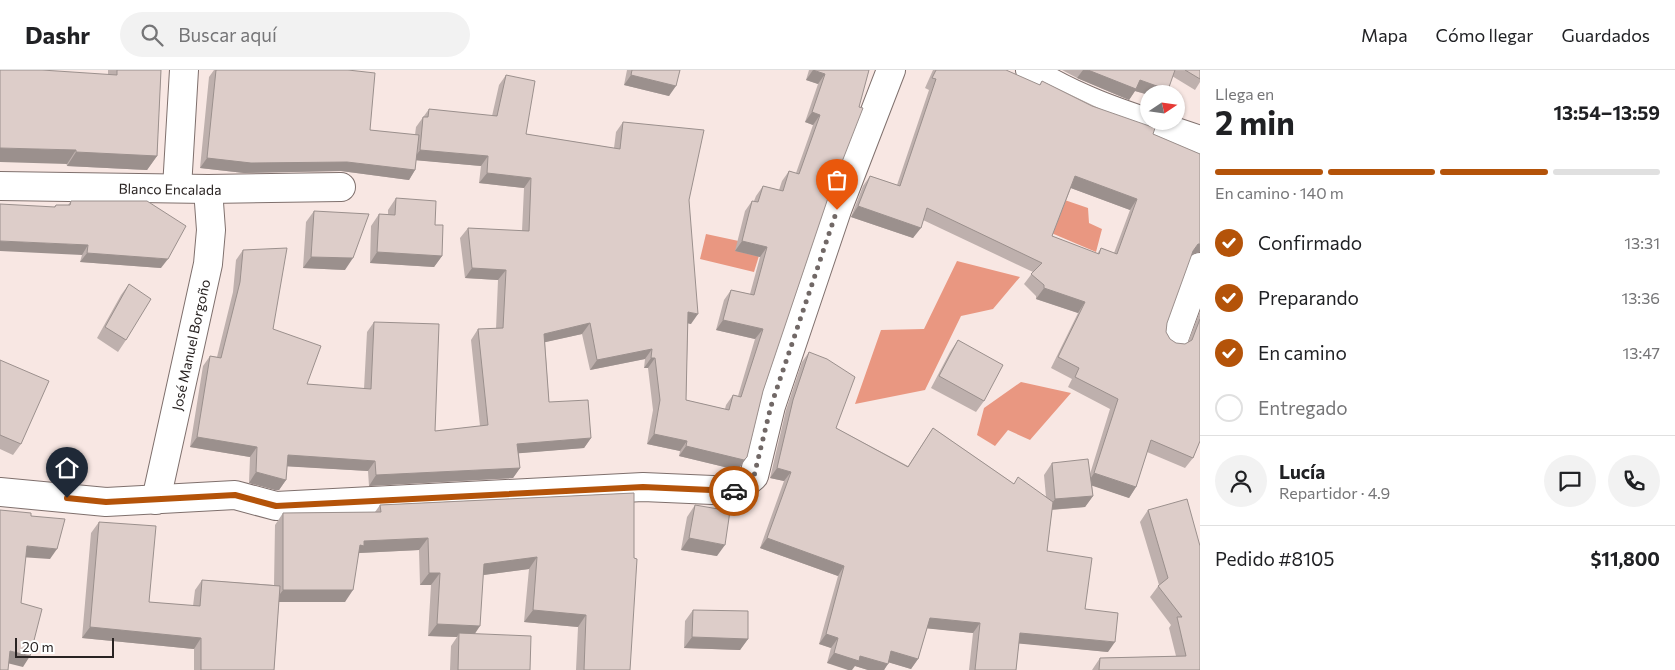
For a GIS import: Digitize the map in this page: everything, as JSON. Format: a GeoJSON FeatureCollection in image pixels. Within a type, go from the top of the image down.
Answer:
{"type":"FeatureCollection","features":[{"type":"Feature","properties":{"kind":"street"},"geometry":{"type":"LineString","coordinates":[[177,188],[184,70]]}},
{"type":"Feature","properties":{"kind":"street"},"geometry":{"type":"LineString","coordinates":[[0,492],[106,502],[235,495],[276,506],[643,487],[736,491],[754,476],[777,387],[837,210],[891,70]]}},
{"type":"Feature","properties":{"kind":"street"},"geometry":{"type":"LineString","coordinates":[[1030,70],[1064,91],[1090,102],[1200,140]]}},
{"type":"Feature","properties":{"kind":"street","name":"Blanco Encalada"},"geometry":{"type":"LineString","coordinates":[[0,186],[208,189],[341,187]]}},
{"type":"Feature","properties":{"kind":"street","name":"José Manuel Borgoño"},"geometry":{"type":"LineString","coordinates":[[156,500],[208,264],[210,230],[208,189]]}},
{"type":"Feature","properties":{"kind":"street"},"geometry":{"type":"LineString","coordinates":[[1174,339],[1200,267]]}},
{"type":"Feature","properties":{"kind":"street"},"geometry":{"type":"LineString","coordinates":[[0,474],[48,496]]}},
{"type":"Feature","properties":{"kind":"shaded area"},"geometry":{"type":"Polygon","coordinates":[[[1053,196],[1088,208],[1089,223],[1102,229],[1096,252],[1049,232],[1053,196]]]}},
{"type":"Feature","properties":{"kind":"shaded area"},"geometry":{"type":"Polygon","coordinates":[[[706,234],[762,246],[754,272],[700,259],[706,234]]]}},
{"type":"Feature","properties":{"kind":"shaded area"},"geometry":{"type":"Polygon","coordinates":[[[957,261],[1020,277],[993,309],[961,316],[925,390],[855,404],[881,330],[924,329],[957,261]]]}},
{"type":"Feature","properties":{"kind":"shaded area"},"geometry":{"type":"Polygon","coordinates":[[[1021,382],[1071,393],[1030,440],[1008,430],[995,446],[977,435],[984,408],[1021,382]]]}},
{"type":"Feature","properties":{"kind":"building"},"geometry":{"type":"Polygon","coordinates":[[[0,70],[42,70],[117,75],[117,70],[161,70],[157,156],[76,152],[76,150],[0,148],[0,70]]]}},
{"type":"Feature","properties":{"kind":"building"},"geometry":{"type":"Polygon","coordinates":[[[216,70],[348,70],[375,73],[370,130],[419,135],[415,170],[347,162],[251,163],[207,158],[216,70]]]}},
{"type":"Feature","properties":{"kind":"building"},"geometry":{"type":"Polygon","coordinates":[[[632,70],[680,70],[676,86],[631,75],[632,70]]]}},
{"type":"Feature","properties":{"kind":"building"},"geometry":{"type":"Polygon","coordinates":[[[813,70],[869,70],[859,107],[863,108],[829,195],[763,391],[747,457],[744,460],[686,446],[687,441],[654,434],[660,400],[655,358],[651,358],[652,349],[597,360],[590,323],[544,334],[549,402],[588,400],[591,438],[517,444],[520,468],[376,475],[375,461],[288,455],[286,480],[256,472],[257,447],[197,437],[210,356],[221,358],[240,282],[243,250],[287,248],[273,329],[321,346],[307,384],[371,389],[374,322],[439,324],[435,431],[488,425],[478,329],[503,328],[506,270],[472,268],[468,228],[529,231],[531,178],[487,173],[488,156],[420,150],[423,117],[428,117],[429,109],[497,116],[506,75],[535,81],[526,134],[620,149],[623,122],[704,130],[689,200],[698,314],[688,312],[686,400],[729,410],[733,395],[741,397],[763,329],[723,320],[731,290],[754,295],[767,247],[742,241],[752,201],[758,202],[763,186],[783,191],[789,171],[799,174],[820,115],[812,112],[825,74],[813,70]]]}},
{"type":"Feature","properties":{"kind":"building"},"geometry":{"type":"Polygon","coordinates":[[[936,70],[1006,70],[1040,85],[1042,81],[1092,106],[1140,123],[1140,130],[1154,130],[1153,134],[1200,154],[1200,244],[1193,251],[1167,323],[1166,332],[1170,339],[1176,343],[1185,344],[1192,340],[1200,319],[1200,441],[1193,458],[1151,440],[1136,487],[1094,473],[1118,399],[1075,377],[1079,368],[1058,357],[1085,302],[1044,288],[1044,285],[1031,274],[1042,263],[927,208],[921,228],[858,206],[870,176],[900,186],[936,79],[932,78],[936,70]],[[1075,176],[1052,236],[1099,254],[1101,248],[1117,254],[1137,199],[1075,176]]]}},
{"type":"Feature","properties":{"kind":"building"},"geometry":{"type":"Polygon","coordinates":[[[1088,70],[1175,70],[1170,85],[1154,85],[1140,80],[1136,89],[1088,70]]]}},
{"type":"Feature","properties":{"kind":"building"},"geometry":{"type":"Polygon","coordinates":[[[1185,70],[1200,70],[1200,79],[1185,70]]]}},
{"type":"Feature","properties":{"kind":"building"},"geometry":{"type":"Polygon","coordinates":[[[396,198],[436,201],[435,225],[443,225],[442,256],[377,252],[379,214],[395,215],[396,198]]]}},
{"type":"Feature","properties":{"kind":"building"},"geometry":{"type":"Polygon","coordinates":[[[71,201],[147,201],[186,226],[168,259],[87,253],[88,245],[0,241],[0,204],[55,207],[56,205],[70,205],[71,201]]]}},
{"type":"Feature","properties":{"kind":"building"},"geometry":{"type":"Polygon","coordinates":[[[314,211],[369,214],[353,258],[311,257],[314,211]]]}},
{"type":"Feature","properties":{"kind":"building"},"geometry":{"type":"Polygon","coordinates":[[[129,284],[151,299],[126,340],[105,327],[129,284]]]}},
{"type":"Feature","properties":{"kind":"building"},"geometry":{"type":"Polygon","coordinates":[[[958,340],[1003,365],[984,401],[939,376],[958,340]]]}},
{"type":"Feature","properties":{"kind":"building"},"geometry":{"type":"Polygon","coordinates":[[[809,352],[827,359],[855,377],[836,428],[908,467],[933,428],[1014,484],[1018,477],[1053,502],[1047,551],[1092,558],[1085,609],[1118,613],[1115,642],[1020,633],[1016,670],[975,670],[980,623],[930,618],[918,659],[891,651],[888,664],[860,656],[859,661],[834,653],[838,638],[826,634],[844,566],[767,538],[791,472],[777,468],[793,400],[809,352]]]}},
{"type":"Feature","properties":{"kind":"building"},"geometry":{"type":"Polygon","coordinates":[[[0,360],[49,381],[21,444],[0,435],[0,360]]]}},
{"type":"Feature","properties":{"kind":"building"},"geometry":{"type":"Polygon","coordinates":[[[1088,459],[1093,496],[1055,499],[1052,463],[1088,459]]]}},
{"type":"Feature","properties":{"kind":"building"},"geometry":{"type":"Polygon","coordinates":[[[634,493],[634,558],[637,559],[630,670],[584,670],[586,615],[533,610],[537,557],[484,564],[480,626],[437,624],[440,573],[429,573],[428,538],[364,541],[364,546],[360,545],[353,590],[283,590],[283,513],[381,512],[380,505],[634,493]]]}},
{"type":"Feature","properties":{"kind":"building"},"geometry":{"type":"Polygon","coordinates":[[[1187,499],[1200,546],[1200,670],[1099,670],[1100,658],[1186,656],[1177,617],[1182,617],[1158,586],[1168,578],[1148,510],[1187,499]]]}},
{"type":"Feature","properties":{"kind":"building"},"geometry":{"type":"Polygon","coordinates":[[[695,505],[730,511],[725,545],[689,538],[695,505]]]}},
{"type":"Feature","properties":{"kind":"building"},"geometry":{"type":"Polygon","coordinates":[[[0,510],[31,513],[31,516],[65,519],[57,549],[27,546],[21,603],[42,609],[30,656],[10,651],[8,670],[0,670],[0,510]]]}},
{"type":"Feature","properties":{"kind":"building"},"geometry":{"type":"Polygon","coordinates":[[[99,522],[156,526],[149,602],[200,606],[202,580],[280,586],[274,670],[201,670],[201,638],[90,627],[99,522]]]}},
{"type":"Feature","properties":{"kind":"building"},"geometry":{"type":"Polygon","coordinates":[[[693,610],[748,611],[748,639],[692,637],[693,610]]]}},
{"type":"Feature","properties":{"kind":"building"},"geometry":{"type":"Polygon","coordinates":[[[459,633],[531,636],[530,670],[458,670],[459,633]]]}},
{"type":"Feature","properties":{"kind":"way so far"},"geometry":{"type":"LineString","coordinates":[[734,491],[754,476],[771,406],[837,210]]}},
{"type":"Feature","properties":{"kind":"route"},"geometry":{"type":"LineString","coordinates":[[67,498],[106,502],[235,495],[276,506],[643,487],[734,491]]}}]}
